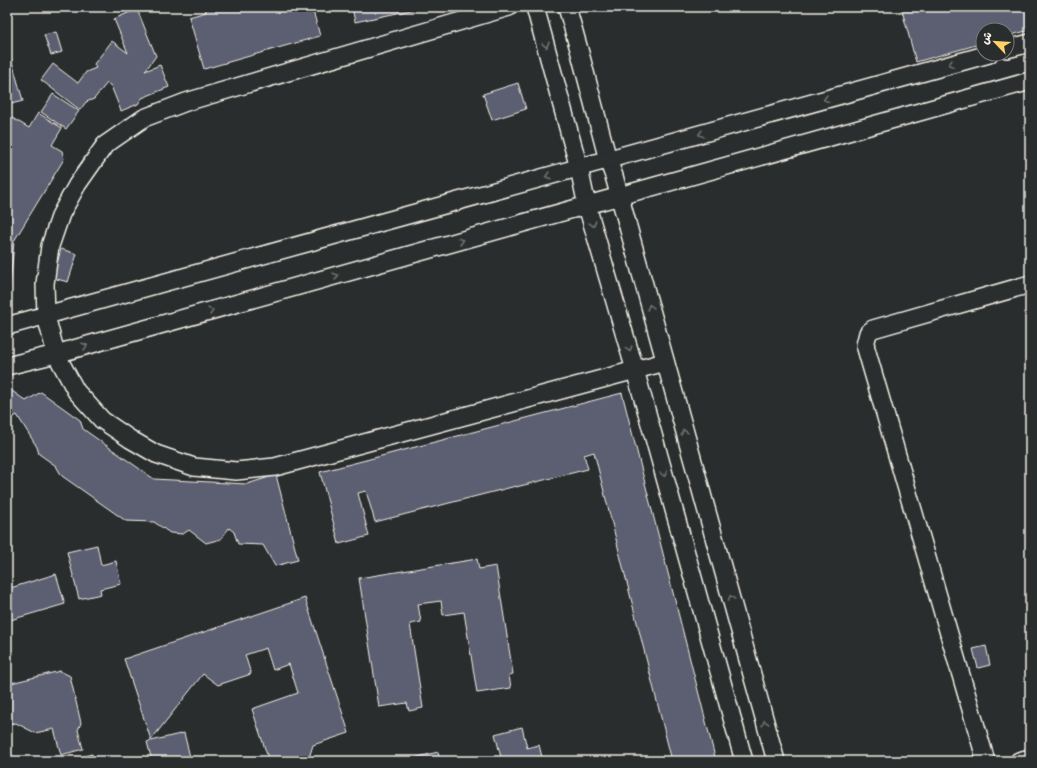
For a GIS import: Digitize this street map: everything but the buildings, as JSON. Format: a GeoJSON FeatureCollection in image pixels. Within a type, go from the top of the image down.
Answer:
{"type":"FeatureCollection","features":[{"type":"Feature","properties":{"kind":"street"},"geometry":{"type":"LineString","coordinates":[[509,7],[186,102],[144,118],[105,145],[77,185],[61,214],[50,246],[45,284],[46,316],[56,354],[76,391],[102,420],[130,439],[156,454],[194,467],[236,471],[275,467],[665,362]]}},
{"type":"Feature","properties":{"kind":"street"},"geometry":{"type":"LineString","coordinates":[[535,7],[579,168],[587,206],[635,370],[744,761]]}},
{"type":"Feature","properties":{"kind":"street"},"geometry":{"type":"LineString","coordinates":[[567,7],[608,160],[776,761]]}},
{"type":"Feature","properties":{"kind":"street"},"geometry":{"type":"LineString","coordinates":[[1015,47],[1030,43]]}},
{"type":"Feature","properties":{"kind":"street"},"geometry":{"type":"LineString","coordinates":[[7,326],[975,58]]}},
{"type":"Feature","properties":{"kind":"street"},"geometry":{"type":"LineString","coordinates":[[7,366],[56,354],[1030,81]]}},
{"type":"Feature","properties":{"kind":"street"},"geometry":{"type":"LineString","coordinates":[[986,761],[865,345],[868,333],[873,329],[1030,284]]}},
{"type":"Feature","properties":{"kind":"street"},"geometry":{"type":"LineString","coordinates":[[1019,761],[1030,758]]}}]}
